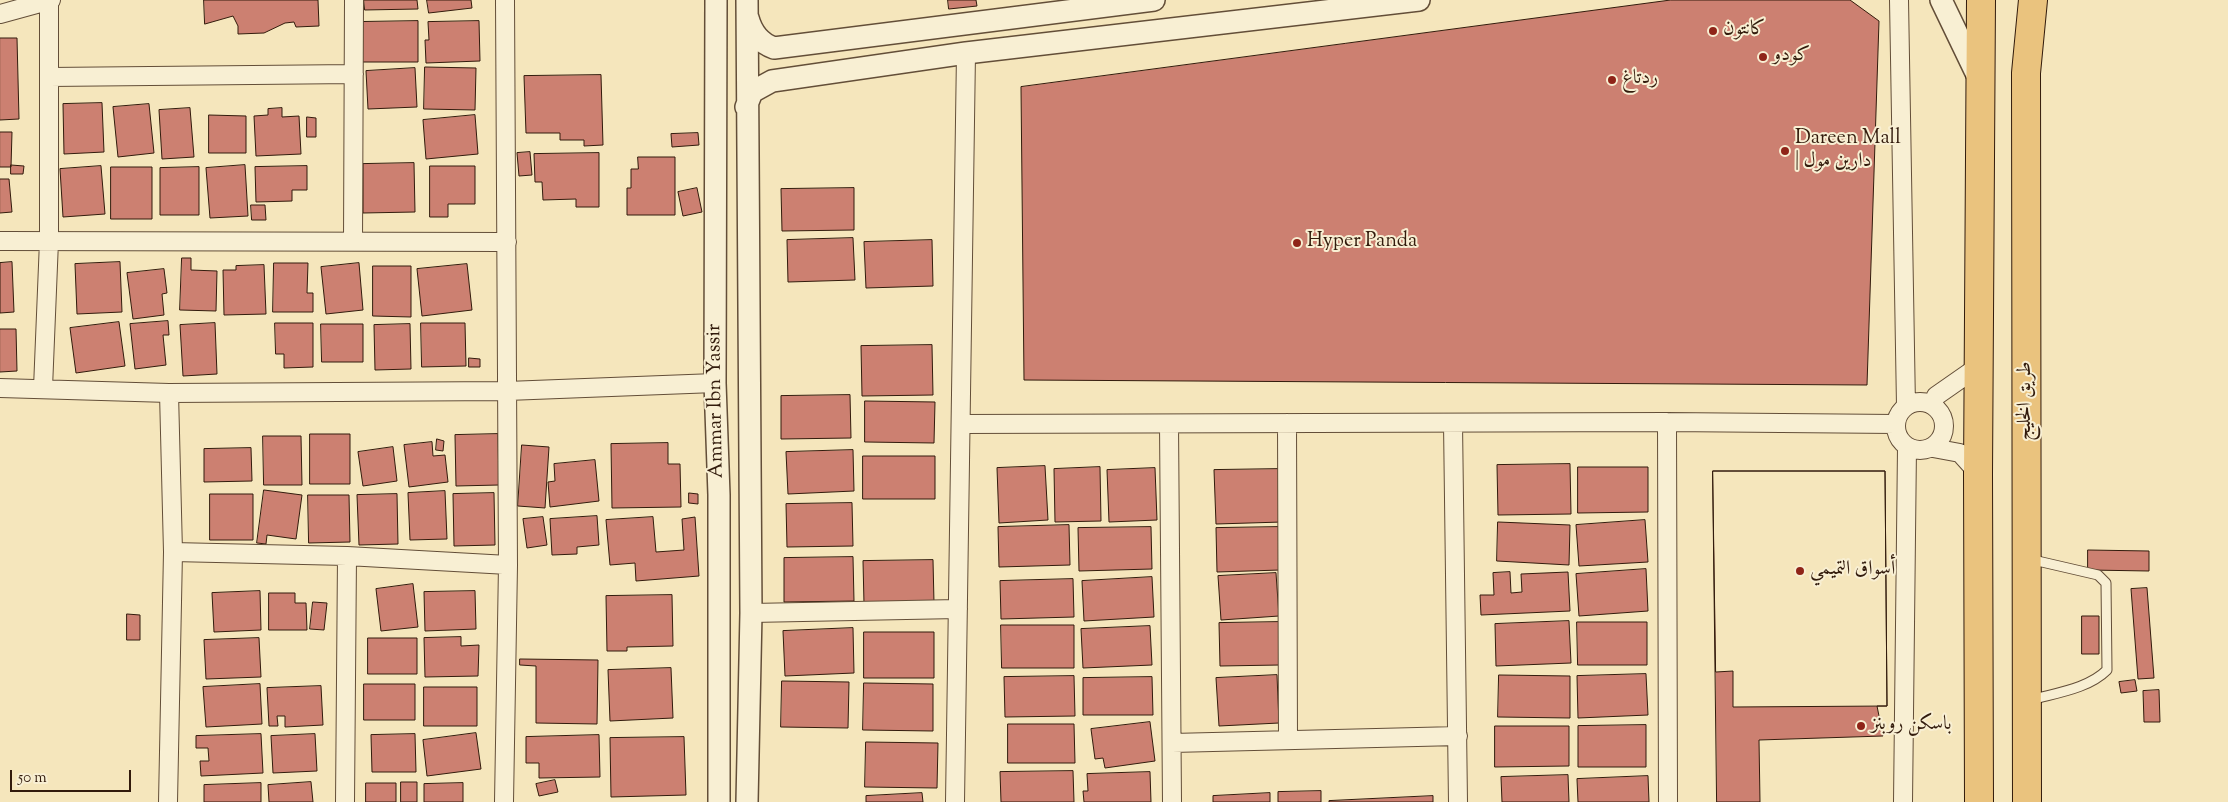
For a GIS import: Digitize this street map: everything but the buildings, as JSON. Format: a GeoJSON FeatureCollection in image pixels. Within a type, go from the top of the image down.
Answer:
{"type":"FeatureCollection","features":[{"type":"Feature","properties":{"kind":"main road"},"geometry":{"type":"LineString","coordinates":[[1979,802],[1978,473],[1981,0]]}},
{"type":"Feature","properties":{"kind":"main road"},"geometry":{"type":"LineString","coordinates":[[2022,0],[2026,73]]}},
{"type":"Feature","properties":{"kind":"main road","name":"طريق الخليج"},"geometry":{"type":"LineString","coordinates":[[2027,802],[2026,73],[2033,0]]}},
{"type":"Feature","properties":{"kind":"street"},"geometry":{"type":"LineString","coordinates":[[0,14],[50,0],[49,241],[43,388]]}},
{"type":"Feature","properties":{"kind":"street"},"geometry":{"type":"LineString","coordinates":[[353,241],[354,0]]}},
{"type":"Feature","properties":{"kind":"street"},"geometry":{"type":"LineString","coordinates":[[504,802],[508,565],[505,0]]}},
{"type":"Feature","properties":{"kind":"street","name":"Ammar Ibn Yassir"},"geometry":{"type":"LineString","coordinates":[[716,0],[719,802]]}},
{"type":"Feature","properties":{"kind":"street"},"geometry":{"type":"LineString","coordinates":[[747,7],[750,26],[757,38],[765,45],[774,48],[1154,0]]}},
{"type":"Feature","properties":{"kind":"street"},"geometry":{"type":"LineString","coordinates":[[746,108],[752,92],[772,81],[966,53],[1419,0]]}},
{"type":"Feature","properties":{"kind":"street"},"geometry":{"type":"LineString","coordinates":[[1899,0],[1906,406]]}},
{"type":"Feature","properties":{"kind":"street"},"geometry":{"type":"LineString","coordinates":[[1941,0],[1979,79]]}},
{"type":"Feature","properties":{"kind":"street","name":"Ammar Ibn Yassir"},"geometry":{"type":"LineString","coordinates":[[747,7],[750,613],[747,802]]}},
{"type":"Feature","properties":{"kind":"street"},"geometry":{"type":"LineString","coordinates":[[955,802],[966,53]]}},
{"type":"Feature","properties":{"kind":"street"},"geometry":{"type":"LineString","coordinates":[[49,77],[354,74]]}},
{"type":"Feature","properties":{"kind":"street"},"geometry":{"type":"LineString","coordinates":[[0,241],[507,242]]}},
{"type":"Feature","properties":{"kind":"street"},"geometry":{"type":"LineString","coordinates":[[1932,405],[1936,396],[1980,366]]}},
{"type":"Feature","properties":{"kind":"street"},"geometry":{"type":"LineString","coordinates":[[0,388],[169,393],[507,391],[716,383]]}},
{"type":"Feature","properties":{"kind":"street"},"geometry":{"type":"LineString","coordinates":[[168,802],[173,552],[169,393]]}},
{"type":"Feature","properties":{"kind":"street"},"geometry":{"type":"LineString","coordinates":[[1933,448],[1942,436],[1944,422],[1942,415],[1932,405],[1918,402],[1906,406],[1897,417],[1896,424],[1898,437],[1907,447],[1920,451],[1933,448],[1960,453],[1978,473]]}},
{"type":"Feature","properties":{"kind":"street"},"geometry":{"type":"LineString","coordinates":[[961,424],[1667,422],[1896,424]]}},
{"type":"Feature","properties":{"kind":"street"},"geometry":{"type":"LineString","coordinates":[[1667,422],[1668,802]]}},
{"type":"Feature","properties":{"kind":"street"},"geometry":{"type":"LineString","coordinates":[[1453,423],[1458,802]]}},
{"type":"Feature","properties":{"kind":"street"},"geometry":{"type":"LineString","coordinates":[[1169,424],[1172,802]]}},
{"type":"Feature","properties":{"kind":"street"},"geometry":{"type":"LineString","coordinates":[[1287,424],[1288,740]]}},
{"type":"Feature","properties":{"kind":"street"},"geometry":{"type":"LineString","coordinates":[[1903,802],[1907,447]]}},
{"type":"Feature","properties":{"kind":"street"},"geometry":{"type":"LineString","coordinates":[[173,552],[346,556],[508,565]]}},
{"type":"Feature","properties":{"kind":"street"},"geometry":{"type":"LineString","coordinates":[[345,802],[346,556]]}},
{"type":"Feature","properties":{"kind":"street"},"geometry":{"type":"LineString","coordinates":[[750,613],[958,609]]}},
{"type":"Feature","properties":{"kind":"street"},"geometry":{"type":"LineString","coordinates":[[1172,743],[1458,736]]}},
{"type":"Feature","properties":{"kind":"lane"},"geometry":{"type":"LineString","coordinates":[[2028,558],[2098,575],[2106,583],[2107,670],[2100,677],[2090,682],[2028,701]]}},
{"type":"Feature","properties":{"kind":"place","name":"كانتون"},"geometry":{"type":"Point","coordinates":[1713,31]}},
{"type":"Feature","properties":{"kind":"place","name":"كودو"},"geometry":{"type":"Point","coordinates":[1763,57]}},
{"type":"Feature","properties":{"kind":"place","name":"ردتاغ"},"geometry":{"type":"Point","coordinates":[1612,80]}},
{"type":"Feature","properties":{"kind":"place","name":"Dareen Mall | دارين مول"},"geometry":{"type":"Point","coordinates":[1785,151]}},
{"type":"Feature","properties":{"kind":"place","name":"Hyper Panda"},"geometry":{"type":"Point","coordinates":[1297,243]}},
{"type":"Feature","properties":{"kind":"place","name":"أسواق التميمي"},"geometry":{"type":"Point","coordinates":[1800,571]}},
{"type":"Feature","properties":{"kind":"place","name":"باسكن روبنز"},"geometry":{"type":"Point","coordinates":[1861,726]}}]}
